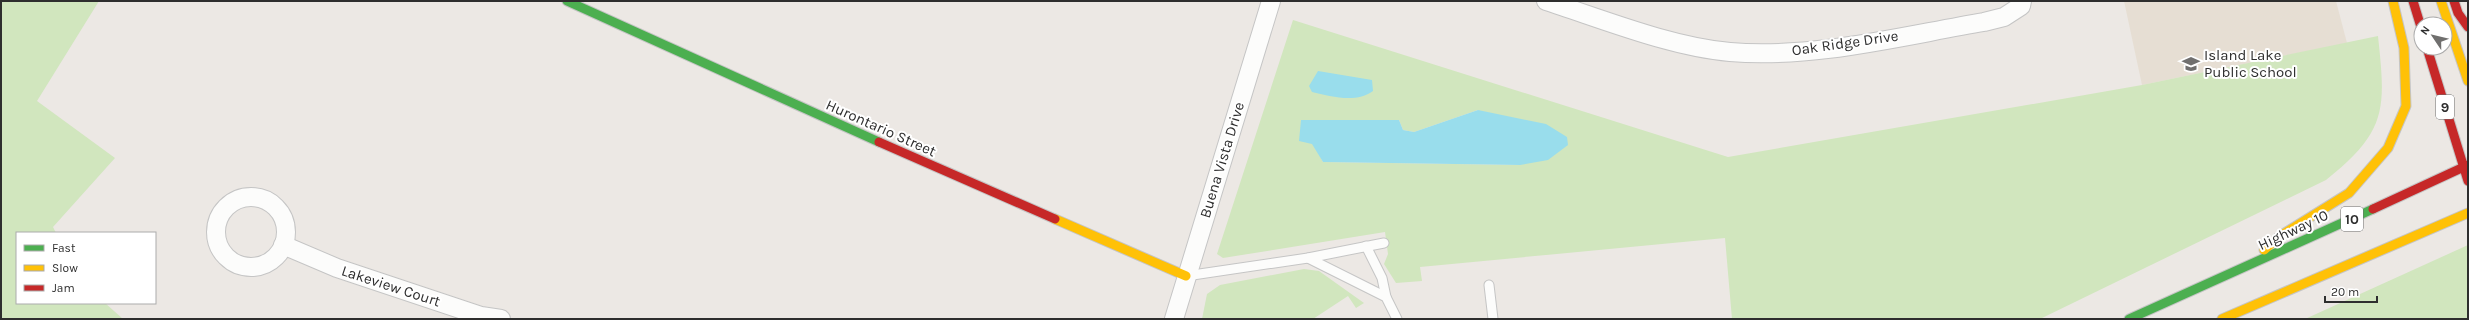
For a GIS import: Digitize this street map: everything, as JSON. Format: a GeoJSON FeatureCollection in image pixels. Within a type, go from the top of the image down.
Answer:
{"type":"FeatureCollection","features":[{"type":"Feature","properties":{"kind":"main road","name":"Hurontario Street"},"geometry":{"type":"LineString","coordinates":[[567,1],[862,135],[1186,276]]}},
{"type":"Feature","properties":{"kind":"main road"},"geometry":{"type":"LineString","coordinates":[[2241,270],[2280,236],[2349,193],[2388,148],[2406,106],[2404,48],[2393,1]]}},
{"type":"Feature","properties":{"kind":"main road"},"geometry":{"type":"LineString","coordinates":[[2413,1],[2418,16]]}},
{"type":"Feature","properties":{"kind":"main road","name":"9"},"geometry":{"type":"LineString","coordinates":[[2441,1],[2468,81]]}},
{"type":"Feature","properties":{"kind":"main road"},"geometry":{"type":"LineString","coordinates":[[2454,1],[2458,13],[2468,27]]}},
{"type":"Feature","properties":{"kind":"main road","name":"9"},"geometry":{"type":"LineString","coordinates":[[2430,56],[2465,166],[2468,181]]}},
{"type":"Feature","properties":{"kind":"main road","name":"Highway 10"},"geometry":{"type":"LineString","coordinates":[[2129,319],[2241,270],[2465,166]]}},
{"type":"Feature","properties":{"kind":"main road"},"geometry":{"type":"LineString","coordinates":[[2222,319],[2468,213]]}},
{"type":"Feature","properties":{"kind":"street","name":"Buena Vista Drive"},"geometry":{"type":"LineString","coordinates":[[1174,319],[1271,1]]}},
{"type":"Feature","properties":{"kind":"street","name":"Oak Ridge Drive"},"geometry":{"type":"LineString","coordinates":[[1546,1],[1679,42],[1737,52],[1808,51],[1984,22],[2004,17],[2021,6],[2022,1]]}},
{"type":"Feature","properties":{"kind":"street","name":"Lakeview Court"},"geometry":{"type":"LineString","coordinates":[[283,245],[337,268],[481,316],[501,319]]}},
{"type":"Feature","properties":{"kind":"lane"},"geometry":{"type":"LineString","coordinates":[[1186,276],[1308,258],[1366,246],[1384,244]]}},
{"type":"Feature","properties":{"kind":"lane"},"geometry":{"type":"LineString","coordinates":[[1366,246],[1382,278],[1386,297],[1397,319]]}},
{"type":"Feature","properties":{"kind":"lane"},"geometry":{"type":"LineString","coordinates":[[1308,258],[1386,297]]}},
{"type":"Feature","properties":{"kind":"lane"},"geometry":{"type":"LineString","coordinates":[[1489,285],[1493,319]]}},
{"type":"Feature","properties":{"kind":"shaded area","name":"Island Lake Public School"},"geometry":{"type":"Polygon","coordinates":[[[2124,1],[2336,1],[2347,43],[2142,85],[2124,1]]]}},
{"type":"Feature","properties":{"kind":"green space"},"geometry":{"type":"Polygon","coordinates":[[[1,1],[99,1],[37,101],[115,158],[53,227],[56,232],[16,232],[16,304],[106,304],[123,319],[1,319],[1,1]]]}},
{"type":"Feature","properties":{"kind":"green space"},"geometry":{"type":"Polygon","coordinates":[[[1293,20],[1728,157],[2142,85],[2378,36],[2382,83],[2378,117],[2371,132],[2361,147],[2346,163],[2326,180],[2040,319],[1732,319],[1725,238],[1420,267],[1422,281],[1396,283],[1384,264],[1388,254],[1385,232],[1223,258],[1217,254],[1293,20]],[[1478,110],[1414,132],[1403,130],[1399,120],[1301,120],[1323,162],[1520,165],[1478,110]]]}},
{"type":"Feature","properties":{"kind":"green space"},"geometry":{"type":"Polygon","coordinates":[[[2468,245],[2468,319],[2305,319],[2468,245]]]}},
{"type":"Feature","properties":{"kind":"green space"},"geometry":{"type":"Polygon","coordinates":[[[1304,269],[1319,271],[1364,303],[1356,308],[1348,296],[1313,319],[1202,319],[1207,294],[1220,285],[1304,269]]]}},
{"type":"Feature","properties":{"kind":"water"},"geometry":{"type":"Polygon","coordinates":[[[1318,71],[1372,80],[1373,91],[1366,95],[1351,98],[1335,97],[1312,92],[1309,86],[1318,71]]]}},
{"type":"Feature","properties":{"kind":"water"},"geometry":{"type":"Polygon","coordinates":[[[1478,110],[1546,124],[1567,137],[1568,145],[1548,160],[1520,165],[1323,162],[1312,144],[1299,141],[1301,120],[1399,120],[1403,130],[1414,132],[1478,110]]]}},
{"type":"Feature","properties":{"kind":"traffic: fast"},"geometry":{"type":"LineString","coordinates":[[567,1],[879,142]]}},
{"type":"Feature","properties":{"kind":"traffic: fast"},"geometry":{"type":"LineString","coordinates":[[2129,319],[2373,209]]}},
{"type":"Feature","properties":{"kind":"traffic: slow"},"geometry":{"type":"LineString","coordinates":[[2264,250],[2280,236],[2349,193],[2388,148],[2406,106],[2404,48],[2393,1]]}},
{"type":"Feature","properties":{"kind":"traffic: slow"},"geometry":{"type":"LineString","coordinates":[[2441,1],[2468,81]]}},
{"type":"Feature","properties":{"kind":"traffic: slow"},"geometry":{"type":"LineString","coordinates":[[2222,319],[2468,213]]}},
{"type":"Feature","properties":{"kind":"traffic: slow"},"geometry":{"type":"LineString","coordinates":[[1055,219],[1186,276]]}},
{"type":"Feature","properties":{"kind":"traffic: jam"},"geometry":{"type":"LineString","coordinates":[[2413,1],[2418,16]]}},
{"type":"Feature","properties":{"kind":"traffic: jam"},"geometry":{"type":"LineString","coordinates":[[2454,1],[2458,13],[2468,27]]}},
{"type":"Feature","properties":{"kind":"traffic: jam"},"geometry":{"type":"LineString","coordinates":[[2429,56],[2468,181]]}},
{"type":"Feature","properties":{"kind":"traffic: jam"},"geometry":{"type":"LineString","coordinates":[[879,142],[1055,219]]}},
{"type":"Feature","properties":{"kind":"traffic: jam"},"geometry":{"type":"LineString","coordinates":[[2373,209],[2468,165]]}},
{"type":"Feature","properties":{"kind":"place","name":"Island Lake Public School"},"geometry":{"type":"Point","coordinates":[2191,64]}}]}
